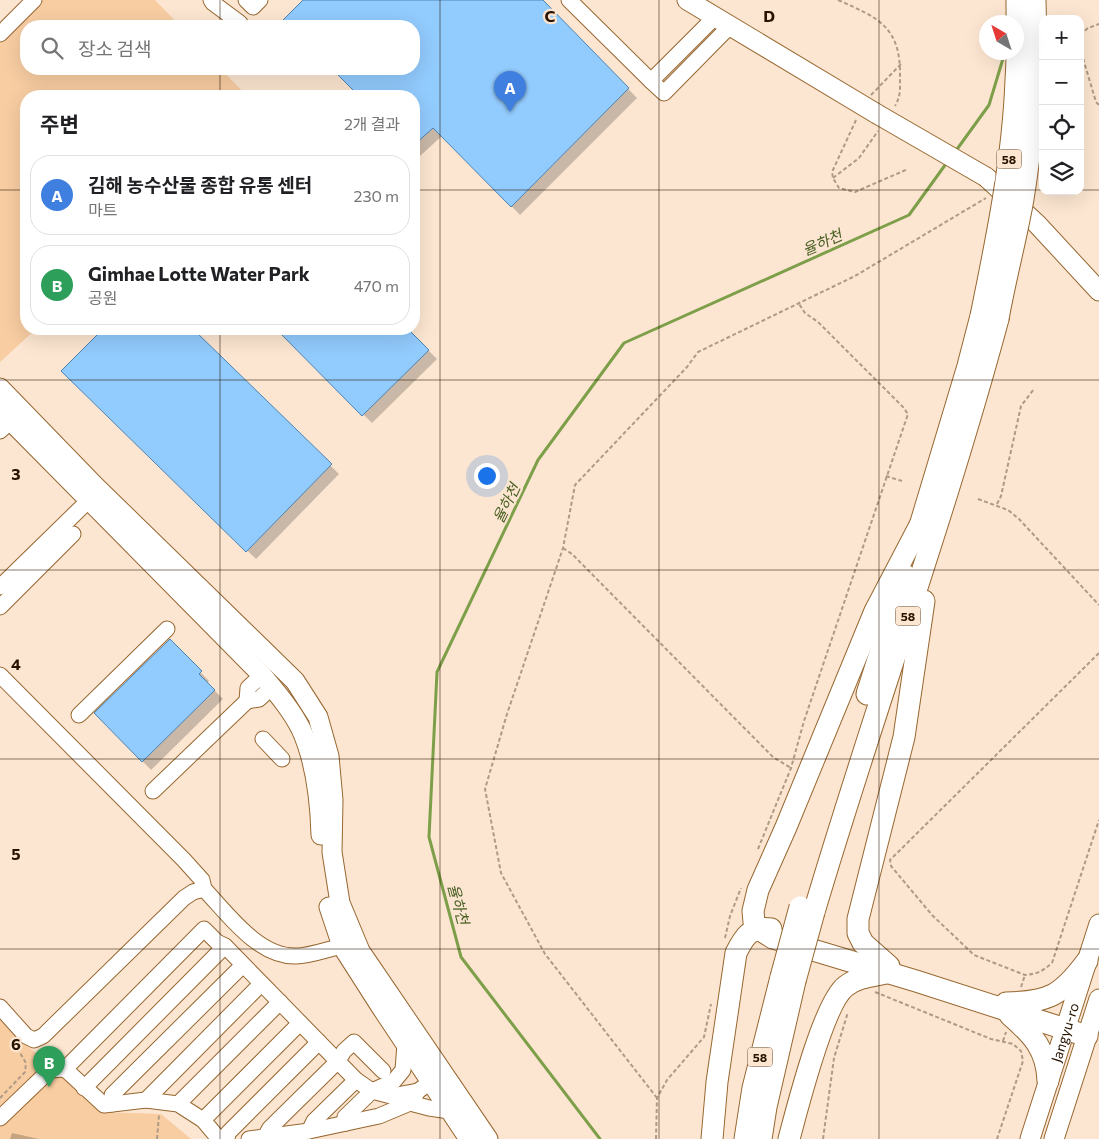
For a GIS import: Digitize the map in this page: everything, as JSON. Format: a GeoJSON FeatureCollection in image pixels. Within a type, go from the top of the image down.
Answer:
{"type":"FeatureCollection","features":[{"type":"Feature","properties":{"kind":"highway","name":"58"},"geometry":{"type":"LineString","coordinates":[[807,910],[867,742],[931,546],[983,375],[1001,214],[1012,139],[1018,0]]}},
{"type":"Feature","properties":{"kind":"highway","name":"58"},"geometry":{"type":"LineString","coordinates":[[745,1139],[753,1088],[788,979],[968,366],[989,317],[1023,200],[1031,138],[1035,79],[1035,0]]}},
{"type":"Feature","properties":{"kind":"highway"},"geometry":{"type":"LineString","coordinates":[[920,525],[875,611],[790,818],[758,890],[753,912],[757,928],[762,933],[774,938],[888,969],[1088,1031]]}},
{"type":"Feature","properties":{"kind":"highway"},"geometry":{"type":"LineString","coordinates":[[888,969],[863,943],[858,933],[858,920],[904,738],[931,546]]}},
{"type":"Feature","properties":{"kind":"highway"},"geometry":{"type":"LineString","coordinates":[[712,1139],[717,1082],[736,953],[742,941],[750,932],[757,928]]}},
{"type":"Feature","properties":{"kind":"highway"},"geometry":{"type":"LineString","coordinates":[[1009,1008],[1057,993],[1072,982],[1087,961]]}},
{"type":"Feature","properties":{"kind":"highway"},"geometry":{"type":"LineString","coordinates":[[789,1139],[829,1011],[838,995],[855,980],[888,969]]}},
{"type":"Feature","properties":{"kind":"highway","name":"58"},"geometry":{"type":"LineString","coordinates":[[761,1139],[788,979]]}},
{"type":"Feature","properties":{"kind":"highway"},"geometry":{"type":"LineString","coordinates":[[1009,1008],[1038,1044],[1045,1057],[1048,1081]]}},
{"type":"Feature","properties":{"kind":"main road"},"geometry":{"type":"LineString","coordinates":[[687,0],[992,184],[1037,224],[1099,291]]}},
{"type":"Feature","properties":{"kind":"main road"},"geometry":{"type":"LineString","coordinates":[[0,388],[96,487],[295,681],[318,717],[329,756],[333,800],[332,852],[340,903],[360,951],[426,1087],[488,1139]]}},
{"type":"Feature","properties":{"kind":"main road"},"geometry":{"type":"LineString","coordinates":[[4,420],[89,500],[267,681],[285,703],[301,729],[315,770],[329,907],[342,946],[405,1044],[426,1087],[450,1111],[469,1139]]}},
{"type":"Feature","properties":{"kind":"main road","name":"Jangyu-ro"},"geometry":{"type":"LineString","coordinates":[[1030,1139],[1099,924]]}},
{"type":"Feature","properties":{"kind":"main road","name":"Jangyu-ro"},"geometry":{"type":"LineString","coordinates":[[1054,1139],[1099,998]]}},
{"type":"Feature","properties":{"kind":"street"},"geometry":{"type":"LineString","coordinates":[[0,34],[34,0]]}},
{"type":"Feature","properties":{"kind":"street"},"geometry":{"type":"LineString","coordinates":[[211,0],[236,20]]}},
{"type":"Feature","properties":{"kind":"street"},"geometry":{"type":"LineString","coordinates":[[246,0],[253,7],[260,0]]}},
{"type":"Feature","properties":{"kind":"street"},"geometry":{"type":"LineString","coordinates":[[569,0],[651,81],[723,22]]}},
{"type":"Feature","properties":{"kind":"street"},"geometry":{"type":"LineString","coordinates":[[0,587],[89,500]]}},
{"type":"Feature","properties":{"kind":"street"},"geometry":{"type":"LineString","coordinates":[[0,607],[73,534]]}},
{"type":"Feature","properties":{"kind":"street"},"geometry":{"type":"LineString","coordinates":[[79,715],[167,628]]}},
{"type":"Feature","properties":{"kind":"street"},"geometry":{"type":"LineString","coordinates":[[0,675],[184,860],[202,880],[204,889],[255,942],[270,951],[296,956],[342,946]]}},
{"type":"Feature","properties":{"kind":"street"},"geometry":{"type":"LineString","coordinates":[[154,791],[247,701],[248,688],[267,681]]}},
{"type":"Feature","properties":{"kind":"street"},"geometry":{"type":"LineString","coordinates":[[262,740],[282,759]]}},
{"type":"Feature","properties":{"kind":"street"},"geometry":{"type":"LineString","coordinates":[[0,1007],[26,1036],[34,1040],[43,1036],[184,898],[193,892],[204,889]]}},
{"type":"Feature","properties":{"kind":"street"},"geometry":{"type":"LineString","coordinates":[[0,1118],[50,1070],[65,1069],[204,929],[217,942],[225,946],[356,1080],[372,1091],[391,1096],[426,1087]]}},
{"type":"Feature","properties":{"kind":"street"},"geometry":{"type":"LineString","coordinates":[[84,1088],[225,946]]}},
{"type":"Feature","properties":{"kind":"street"},"geometry":{"type":"LineString","coordinates":[[112,1104],[112,1096],[243,965]]}},
{"type":"Feature","properties":{"kind":"street"},"geometry":{"type":"LineString","coordinates":[[153,1101],[261,984]]}},
{"type":"Feature","properties":{"kind":"street"},"geometry":{"type":"LineString","coordinates":[[178,1104],[280,1002]]}},
{"type":"Feature","properties":{"kind":"street"},"geometry":{"type":"LineString","coordinates":[[202,1120],[300,1022]]}},
{"type":"Feature","properties":{"kind":"street"},"geometry":{"type":"LineString","coordinates":[[227,1139],[228,1133],[319,1042]]}},
{"type":"Feature","properties":{"kind":"street"},"geometry":{"type":"LineString","coordinates":[[265,1137],[270,1128],[338,1060],[344,1050],[354,1042],[383,1071]]}},
{"type":"Feature","properties":{"kind":"street"},"geometry":{"type":"LineString","coordinates":[[346,1123],[345,1117],[372,1091],[394,1081],[403,1070],[405,1044]]}},
{"type":"Feature","properties":{"kind":"street"},"geometry":{"type":"LineString","coordinates":[[65,1069],[104,1105],[153,1101],[178,1104],[202,1120],[219,1139]]}},
{"type":"Feature","properties":{"kind":"street"},"geometry":{"type":"LineString","coordinates":[[309,1131],[314,1120],[356,1080]]}},
{"type":"Feature","properties":{"kind":"street"},"geometry":{"type":"LineString","coordinates":[[426,1087],[429,1108],[450,1111]]}},
{"type":"Feature","properties":{"kind":"street"},"geometry":{"type":"LineString","coordinates":[[249,1139],[309,1131],[380,1116],[426,1087]]}},
{"type":"Feature","properties":{"kind":"path"},"geometry":{"type":"LineString","coordinates":[[838,0],[874,17],[886,27],[896,40],[901,64],[900,98],[852,130],[832,172],[833,178],[839,188],[855,192],[908,169]]}},
{"type":"Feature","properties":{"kind":"path"},"geometry":{"type":"LineString","coordinates":[[1084,32],[1099,24]]}},
{"type":"Feature","properties":{"kind":"path"},"geometry":{"type":"LineString","coordinates":[[1083,60],[1096,102],[1099,105]]}},
{"type":"Feature","properties":{"kind":"path"},"geometry":{"type":"LineString","coordinates":[[833,178],[859,158],[901,64]]}},
{"type":"Feature","properties":{"kind":"path"},"geometry":{"type":"LineString","coordinates":[[657,1098],[545,954],[501,873],[485,789],[563,548],[575,485],[687,367],[698,352],[855,276],[992,184]]}},
{"type":"Feature","properties":{"kind":"path"},"geometry":{"type":"LineString","coordinates":[[755,854],[791,768],[804,721],[908,414],[903,406],[818,322],[804,313],[799,304]]}},
{"type":"Feature","properties":{"kind":"path"},"geometry":{"type":"LineString","coordinates":[[996,505],[1001,496],[1021,406],[1034,390]]}},
{"type":"Feature","properties":{"kind":"path"},"geometry":{"type":"LineString","coordinates":[[886,476],[902,481]]}},
{"type":"Feature","properties":{"kind":"path"},"geometry":{"type":"LineString","coordinates":[[978,500],[1008,510],[1019,519],[1099,605]]}},
{"type":"Feature","properties":{"kind":"path"},"geometry":{"type":"LineString","coordinates":[[563,548],[572,554],[773,757],[791,768]]}},
{"type":"Feature","properties":{"kind":"path"},"geometry":{"type":"LineString","coordinates":[[1099,653],[890,860],[891,866],[932,915],[974,955],[1025,975],[1042,972],[1052,963],[1099,820]]}},
{"type":"Feature","properties":{"kind":"path"},"geometry":{"type":"LineString","coordinates":[[724,944],[730,916],[744,881]]}},
{"type":"Feature","properties":{"kind":"path"},"geometry":{"type":"LineString","coordinates":[[1003,1041],[1009,1008],[1025,975]]}},
{"type":"Feature","properties":{"kind":"path"},"geometry":{"type":"LineString","coordinates":[[867,992],[875,992],[991,1039],[1013,1044],[1021,1051],[1023,1061],[997,1139]]}},
{"type":"Feature","properties":{"kind":"path"},"geometry":{"type":"LineString","coordinates":[[656,1139],[657,1098],[667,1080],[704,1037],[712,1000]]}},
{"type":"Feature","properties":{"kind":"path"},"geometry":{"type":"LineString","coordinates":[[823,1139],[834,1058],[850,1006]]}},
{"type":"Feature","properties":{"kind":"path"},"geometry":{"type":"LineString","coordinates":[[0,1098],[25,1072],[26,1063],[13,1042]]}},
{"type":"Feature","properties":{"kind":"path"},"geometry":{"type":"LineString","coordinates":[[153,1101],[157,1139]]}},
{"type":"Feature","properties":{"kind":"shaded area"},"geometry":{"type":"Polygon","coordinates":[[[37,0],[155,0],[174,20],[20,20],[20,75],[227,75],[241,90],[20,90],[20,335],[29,335],[0,362],[0,38],[37,0]]]}},
{"type":"Feature","properties":{"kind":"shaded area"},"geometry":{"type":"Polygon","coordinates":[[[0,1014],[22,1042],[49,1063],[100,1112],[161,1114],[191,1139],[0,1139],[0,1014]]]}},
{"type":"Feature","properties":{"kind":"building"},"geometry":{"type":"Polygon","coordinates":[[[303,0],[543,0],[629,88],[511,207],[433,128],[420,140],[420,90],[353,90],[338,75],[420,75],[420,20],[283,20],[303,0]]]}},
{"type":"Feature","properties":{"kind":"building"},"geometry":{"type":"Polygon","coordinates":[[[97,335],[199,335],[332,464],[246,552],[61,371],[97,335]]]}},
{"type":"Feature","properties":{"kind":"building"},"geometry":{"type":"Polygon","coordinates":[[[282,335],[414,335],[429,350],[362,416],[282,335]]]}},
{"type":"Feature","properties":{"kind":"building"},"geometry":{"type":"Polygon","coordinates":[[[170,639],[202,671],[199,674],[215,690],[142,762],[94,713],[170,639]]]}},
{"type":"Feature","properties":{"kind":"waterway","name":"율하천"},"geometry":{"type":"LineString","coordinates":[[955,152],[989,105],[1003,60]]}},
{"type":"Feature","properties":{"kind":"waterway","name":"율하천"},"geometry":{"type":"LineString","coordinates":[[600,1139],[461,957],[429,837],[437,672],[538,460],[624,343],[909,215],[948,161]]}},
{"type":"Feature","properties":{"kind":"place","name":"김해 농수산물 종합 유통 센터"},"geometry":{"type":"Point","coordinates":[510,112]}},
{"type":"Feature","properties":{"kind":"place","name":"Gimhae Lotte Water Park"},"geometry":{"type":"Point","coordinates":[49,1087]}}]}
